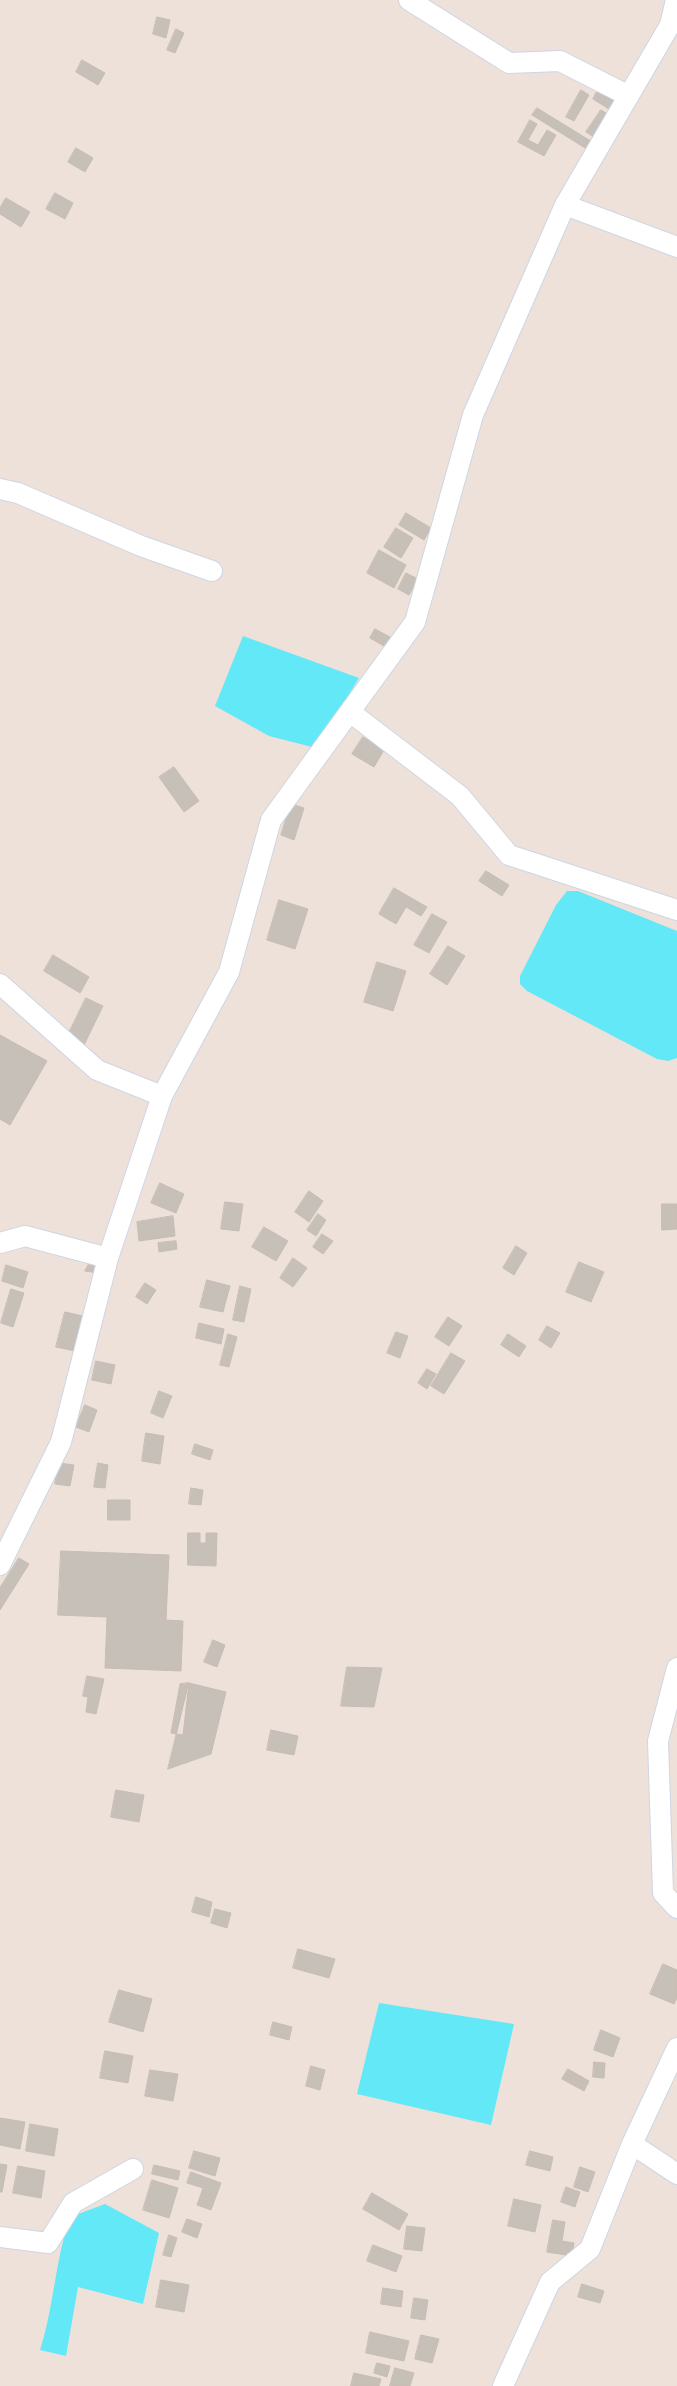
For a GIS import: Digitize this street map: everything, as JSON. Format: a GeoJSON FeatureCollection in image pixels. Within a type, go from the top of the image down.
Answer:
{"type":"FeatureCollection","features":[{"type":"Feature","properties":{"kind":"street"},"geometry":{"type":"LineString","coordinates":[[409,0],[509,63],[560,61],[629,96]]}},
{"type":"Feature","properties":{"kind":"street"},"geometry":{"type":"LineString","coordinates":[[0,1565],[61,1442],[108,1258],[162,1096],[229,972],[271,820],[415,622],[474,415],[566,205],[629,96],[674,26],[676,0]]}},
{"type":"Feature","properties":{"kind":"street"},"geometry":{"type":"LineString","coordinates":[[566,205],[677,247]]}},
{"type":"Feature","properties":{"kind":"street"},"geometry":{"type":"LineString","coordinates":[[0,489],[18,493],[141,546],[212,571]]}},
{"type":"Feature","properties":{"kind":"street"},"geometry":{"type":"LineString","coordinates":[[350,712],[460,796],[510,855],[677,910]]}},
{"type":"Feature","properties":{"kind":"street"},"geometry":{"type":"LineString","coordinates":[[0,984],[97,1070],[162,1096]]}},
{"type":"Feature","properties":{"kind":"street"},"geometry":{"type":"LineString","coordinates":[[0,1243],[25,1236],[108,1258]]}},
{"type":"Feature","properties":{"kind":"street"},"geometry":{"type":"LineString","coordinates":[[677,1668],[658,1741],[663,1893],[677,1908]]}},
{"type":"Feature","properties":{"kind":"street"},"geometry":{"type":"LineString","coordinates":[[503,2386],[550,2282],[590,2249],[632,2144],[677,2048]]}},
{"type":"Feature","properties":{"kind":"street"},"geometry":{"type":"LineString","coordinates":[[632,2144],[677,2174]]}},
{"type":"Feature","properties":{"kind":"street"},"geometry":{"type":"LineString","coordinates":[[0,2237],[48,2243],[73,2204],[133,2169]]}},
{"type":"Feature","properties":{"kind":"water"},"geometry":{"type":"Polygon","coordinates":[[[243,636],[359,678],[316,748],[269,736],[215,706],[243,636]]]}},
{"type":"Feature","properties":{"kind":"water"},"geometry":{"type":"Polygon","coordinates":[[[567,891],[578,891],[677,931],[677,1058],[668,1061],[657,1059],[527,991],[520,984],[520,976],[556,905],[567,891]]]}},
{"type":"Feature","properties":{"kind":"water"},"geometry":{"type":"Polygon","coordinates":[[[379,2003],[514,2024],[491,2125],[357,2094],[379,2003]]]}},
{"type":"Feature","properties":{"kind":"water"},"geometry":{"type":"Polygon","coordinates":[[[105,2204],[159,2233],[143,2304],[78,2287],[66,2356],[40,2350],[45,2334],[61,2250],[70,2217],[105,2204]]]}},
{"type":"Feature","properties":{"kind":"building"},"geometry":{"type":"Polygon","coordinates":[[[157,17],[170,20],[166,38],[153,34],[157,17]]]}},
{"type":"Feature","properties":{"kind":"building"},"geometry":{"type":"Polygon","coordinates":[[[176,29],[184,33],[175,53],[167,50],[176,29]]]}},
{"type":"Feature","properties":{"kind":"building"},"geometry":{"type":"Polygon","coordinates":[[[82,60],[105,73],[98,85],[76,72],[82,60]]]}},
{"type":"Feature","properties":{"kind":"building"},"geometry":{"type":"Polygon","coordinates":[[[581,90],[589,95],[574,121],[566,117],[581,90]]]}},
{"type":"Feature","properties":{"kind":"building"},"geometry":{"type":"Polygon","coordinates":[[[598,90],[617,102],[612,111],[593,99],[598,90]]]}},
{"type":"Feature","properties":{"kind":"building"},"geometry":{"type":"Polygon","coordinates":[[[537,108],[594,143],[590,151],[532,115],[537,108]]]}},
{"type":"Feature","properties":{"kind":"building"},"geometry":{"type":"Polygon","coordinates":[[[601,110],[609,115],[594,137],[586,132],[601,110]]]}},
{"type":"Feature","properties":{"kind":"building"},"geometry":{"type":"Polygon","coordinates":[[[530,120],[537,124],[528,140],[538,145],[547,130],[556,135],[544,156],[518,142],[530,120]]]}},
{"type":"Feature","properties":{"kind":"building"},"geometry":{"type":"Polygon","coordinates":[[[76,148],[93,158],[85,172],[68,162],[76,148]]]}},
{"type":"Feature","properties":{"kind":"building"},"geometry":{"type":"Polygon","coordinates":[[[55,193],[73,203],[65,219],[46,209],[55,193]]]}},
{"type":"Feature","properties":{"kind":"building"},"geometry":{"type":"Polygon","coordinates":[[[6,198],[30,212],[21,227],[0,214],[0,208],[6,198]]]}},
{"type":"Feature","properties":{"kind":"building"},"geometry":{"type":"Polygon","coordinates":[[[406,513],[431,528],[424,540],[399,525],[406,513]]]}},
{"type":"Feature","properties":{"kind":"building"},"geometry":{"type":"Polygon","coordinates":[[[396,528],[413,538],[401,558],[384,547],[396,528]]]}},
{"type":"Feature","properties":{"kind":"building"},"geometry":{"type":"Polygon","coordinates":[[[379,550],[406,565],[394,588],[367,573],[379,550]]]}},
{"type":"Feature","properties":{"kind":"building"},"geometry":{"type":"Polygon","coordinates":[[[406,573],[418,579],[409,595],[398,589],[406,573]]]}},
{"type":"Feature","properties":{"kind":"building"},"geometry":{"type":"Polygon","coordinates":[[[375,629],[390,637],[384,646],[370,638],[375,629]]]}},
{"type":"Feature","properties":{"kind":"building"},"geometry":{"type":"Polygon","coordinates":[[[363,737],[384,750],[374,767],[352,754],[363,737]]]}},
{"type":"Feature","properties":{"kind":"building"},"geometry":{"type":"Polygon","coordinates":[[[174,767],[199,801],[184,812],[159,777],[174,767]]]}},
{"type":"Feature","properties":{"kind":"building"},"geometry":{"type":"Polygon","coordinates":[[[291,804],[304,808],[294,840],[281,835],[291,804]]]}},
{"type":"Feature","properties":{"kind":"building"},"geometry":{"type":"Polygon","coordinates":[[[486,871],[509,885],[502,896],[479,881],[486,871]]]}},
{"type":"Feature","properties":{"kind":"building"},"geometry":{"type":"Polygon","coordinates":[[[394,888],[427,907],[421,916],[406,907],[396,924],[379,914],[394,888]]]}},
{"type":"Feature","properties":{"kind":"building"},"geometry":{"type":"Polygon","coordinates":[[[279,900],[308,909],[295,949],[267,940],[279,900]]]}},
{"type":"Feature","properties":{"kind":"building"},"geometry":{"type":"Polygon","coordinates":[[[432,914],[447,922],[429,953],[414,945],[432,914]]]}},
{"type":"Feature","properties":{"kind":"building"},"geometry":{"type":"Polygon","coordinates":[[[448,946],[465,956],[447,985],[430,974],[448,946]]]}},
{"type":"Feature","properties":{"kind":"building"},"geometry":{"type":"Polygon","coordinates":[[[53,955],[89,977],[80,993],[44,971],[53,955]]]}},
{"type":"Feature","properties":{"kind":"building"},"geometry":{"type":"Polygon","coordinates":[[[377,962],[406,971],[393,1011],[364,1002],[377,962]]]}},
{"type":"Feature","properties":{"kind":"building"},"geometry":{"type":"Polygon","coordinates":[[[86,998],[103,1006],[84,1045],[67,1037],[86,998]]]}},
{"type":"Feature","properties":{"kind":"building"},"geometry":{"type":"Polygon","coordinates":[[[0,1035],[47,1061],[10,1125],[0,1119],[0,1035]]]}},
{"type":"Feature","properties":{"kind":"building"},"geometry":{"type":"Polygon","coordinates":[[[160,1183],[184,1194],[176,1213],[151,1203],[160,1183]]]}},
{"type":"Feature","properties":{"kind":"building"},"geometry":{"type":"Polygon","coordinates":[[[309,1191],[323,1201],[309,1222],[295,1212],[309,1191]]]}},
{"type":"Feature","properties":{"kind":"building"},"geometry":{"type":"Polygon","coordinates":[[[225,1202],[243,1204],[239,1231],[221,1229],[225,1202]]]}},
{"type":"Feature","properties":{"kind":"building"},"geometry":{"type":"Polygon","coordinates":[[[662,1204],[677,1204],[677,1229],[662,1230],[662,1204]]]}},
{"type":"Feature","properties":{"kind":"building"},"geometry":{"type":"Polygon","coordinates":[[[318,1214],[326,1220],[316,1236],[307,1230],[318,1214]]]}},
{"type":"Feature","properties":{"kind":"building"},"geometry":{"type":"Polygon","coordinates":[[[173,1216],[175,1236],[139,1241],[137,1222],[173,1216]]]}},
{"type":"Feature","properties":{"kind":"building"},"geometry":{"type":"Polygon","coordinates":[[[264,1227],[288,1241],[276,1261],[252,1247],[264,1227]]]}},
{"type":"Feature","properties":{"kind":"building"},"geometry":{"type":"Polygon","coordinates":[[[322,1234],[333,1241],[323,1254],[313,1247],[322,1234]]]}},
{"type":"Feature","properties":{"kind":"building"},"geometry":{"type":"Polygon","coordinates":[[[176,1241],[177,1249],[159,1252],[158,1243],[176,1241]]]}},
{"type":"Feature","properties":{"kind":"building"},"geometry":{"type":"Polygon","coordinates":[[[516,1246],[527,1253],[514,1275],[503,1268],[516,1246]]]}},
{"type":"Feature","properties":{"kind":"building"},"geometry":{"type":"Polygon","coordinates":[[[94,1255],[98,1273],[85,1271],[94,1255]]]}},
{"type":"Feature","properties":{"kind":"building"},"geometry":{"type":"Polygon","coordinates":[[[293,1258],[307,1268],[293,1287],[280,1278],[293,1258]]]}},
{"type":"Feature","properties":{"kind":"building"},"geometry":{"type":"Polygon","coordinates":[[[579,1262],[604,1272],[591,1302],[566,1292],[579,1262]]]}},
{"type":"Feature","properties":{"kind":"building"},"geometry":{"type":"Polygon","coordinates":[[[6,1265],[28,1272],[23,1288],[2,1281],[6,1265]]]}},
{"type":"Feature","properties":{"kind":"building"},"geometry":{"type":"Polygon","coordinates":[[[207,1280],[230,1286],[223,1312],[200,1307],[207,1280]]]}},
{"type":"Feature","properties":{"kind":"building"},"geometry":{"type":"Polygon","coordinates":[[[145,1283],[156,1290],[147,1304],[136,1297],[145,1283]]]}},
{"type":"Feature","properties":{"kind":"building"},"geometry":{"type":"Polygon","coordinates":[[[240,1286],[251,1289],[244,1322],[233,1320],[240,1286]]]}},
{"type":"Feature","properties":{"kind":"building"},"geometry":{"type":"Polygon","coordinates":[[[11,1289],[24,1293],[13,1327],[1,1323],[11,1289]]]}},
{"type":"Feature","properties":{"kind":"building"},"geometry":{"type":"Polygon","coordinates":[[[65,1312],[83,1316],[75,1351],[56,1347],[65,1312]]]}},
{"type":"Feature","properties":{"kind":"building"},"geometry":{"type":"Polygon","coordinates":[[[448,1317],[462,1326],[449,1346],[435,1337],[448,1317]]]}},
{"type":"Feature","properties":{"kind":"building"},"geometry":{"type":"Polygon","coordinates":[[[199,1323],[224,1329],[221,1344],[196,1338],[199,1323]]]}},
{"type":"Feature","properties":{"kind":"building"},"geometry":{"type":"Polygon","coordinates":[[[547,1326],[560,1333],[551,1348],[539,1340],[547,1326]]]}},
{"type":"Feature","properties":{"kind":"building"},"geometry":{"type":"Polygon","coordinates":[[[396,1332],[408,1336],[400,1358],[387,1353],[396,1332]]]}},
{"type":"Feature","properties":{"kind":"building"},"geometry":{"type":"Polygon","coordinates":[[[228,1334],[237,1337],[229,1367],[220,1365],[228,1334]]]}},
{"type":"Feature","properties":{"kind":"building"},"geometry":{"type":"Polygon","coordinates":[[[508,1334],[526,1346],[519,1357],[501,1345],[508,1334]]]}},
{"type":"Feature","properties":{"kind":"building"},"geometry":{"type":"Polygon","coordinates":[[[451,1353],[465,1361],[444,1394],[431,1386],[451,1353]]]}},
{"type":"Feature","properties":{"kind":"building"},"geometry":{"type":"Polygon","coordinates":[[[96,1361],[115,1365],[111,1384],[92,1380],[96,1361]]]}},
{"type":"Feature","properties":{"kind":"building"},"geometry":{"type":"Polygon","coordinates":[[[427,1369],[436,1374],[427,1389],[418,1383],[427,1369]]]}},
{"type":"Feature","properties":{"kind":"building"},"geometry":{"type":"Polygon","coordinates":[[[159,1391],[172,1396],[163,1418],[151,1413],[159,1391]]]}},
{"type":"Feature","properties":{"kind":"building"},"geometry":{"type":"Polygon","coordinates":[[[85,1405],[97,1410],[89,1432],[76,1427],[85,1405]]]}},
{"type":"Feature","properties":{"kind":"building"},"geometry":{"type":"Polygon","coordinates":[[[146,1433],[164,1436],[160,1464],[142,1461],[146,1433]]]}},
{"type":"Feature","properties":{"kind":"building"},"geometry":{"type":"Polygon","coordinates":[[[195,1444],[213,1450],[210,1460],[192,1454],[195,1444]]]}},
{"type":"Feature","properties":{"kind":"building"},"geometry":{"type":"Polygon","coordinates":[[[59,1463],[74,1465],[70,1486],[55,1484],[59,1463]]]}},
{"type":"Feature","properties":{"kind":"building"},"geometry":{"type":"Polygon","coordinates":[[[98,1463],[108,1465],[105,1488],[94,1487],[98,1463]]]}},
{"type":"Feature","properties":{"kind":"building"},"geometry":{"type":"Polygon","coordinates":[[[191,1488],[203,1490],[201,1505],[189,1504],[191,1488]]]}},
{"type":"Feature","properties":{"kind":"building"},"geometry":{"type":"Polygon","coordinates":[[[108,1500],[130,1500],[130,1520],[108,1520],[108,1500]]]}},
{"type":"Feature","properties":{"kind":"building"},"geometry":{"type":"Polygon","coordinates":[[[188,1533],[200,1533],[200,1543],[206,1543],[206,1533],[217,1533],[216,1566],[188,1565],[188,1533]]]}},
{"type":"Feature","properties":{"kind":"building"},"geometry":{"type":"Polygon","coordinates":[[[61,1551],[169,1555],[166,1620],[183,1621],[181,1671],[105,1668],[107,1617],[58,1615],[61,1551]]]}},
{"type":"Feature","properties":{"kind":"building"},"geometry":{"type":"Polygon","coordinates":[[[19,1558],[29,1564],[0,1610],[0,1588],[19,1558]]]}},
{"type":"Feature","properties":{"kind":"building"},"geometry":{"type":"Polygon","coordinates":[[[213,1640],[225,1645],[217,1667],[204,1662],[213,1640]]]}},
{"type":"Feature","properties":{"kind":"building"},"geometry":{"type":"Polygon","coordinates":[[[347,1667],[382,1668],[374,1707],[341,1706],[347,1667]]]}},
{"type":"Feature","properties":{"kind":"building"},"geometry":{"type":"Polygon","coordinates":[[[87,1676],[104,1679],[96,1714],[86,1712],[88,1697],[83,1696],[87,1676]]]}},
{"type":"Feature","properties":{"kind":"building"},"geometry":{"type":"Polygon","coordinates":[[[189,1683],[183,1735],[171,1733],[180,1684],[189,1683]]]}},
{"type":"Feature","properties":{"kind":"building"},"geometry":{"type":"Polygon","coordinates":[[[189,1683],[226,1692],[211,1754],[168,1769],[189,1683]]]}},
{"type":"Feature","properties":{"kind":"building"},"geometry":{"type":"Polygon","coordinates":[[[271,1730],[298,1736],[294,1755],[267,1750],[271,1730]]]}},
{"type":"Feature","properties":{"kind":"building"},"geometry":{"type":"Polygon","coordinates":[[[116,1790],[144,1795],[139,1822],[111,1817],[116,1790]]]}},
{"type":"Feature","properties":{"kind":"building"},"geometry":{"type":"Polygon","coordinates":[[[196,1897],[212,1902],[209,1917],[192,1912],[196,1897]]]}},
{"type":"Feature","properties":{"kind":"building"},"geometry":{"type":"Polygon","coordinates":[[[215,1909],[231,1913],[227,1928],[211,1923],[215,1909]]]}},
{"type":"Feature","properties":{"kind":"building"},"geometry":{"type":"Polygon","coordinates":[[[298,1949],[335,1959],[329,1978],[293,1968],[298,1949]]]}},
{"type":"Feature","properties":{"kind":"building"},"geometry":{"type":"Polygon","coordinates":[[[663,1964],[677,1970],[677,1998],[674,2004],[650,1994],[663,1964]]]}},
{"type":"Feature","properties":{"kind":"building"},"geometry":{"type":"Polygon","coordinates":[[[119,1990],[152,1999],[143,2032],[109,2022],[119,1990]]]}},
{"type":"Feature","properties":{"kind":"building"},"geometry":{"type":"Polygon","coordinates":[[[273,2022],[292,2027],[289,2040],[270,2035],[273,2022]]]}},
{"type":"Feature","properties":{"kind":"building"},"geometry":{"type":"Polygon","coordinates":[[[601,2030],[620,2038],[613,2057],[594,2050],[601,2030]]]}},
{"type":"Feature","properties":{"kind":"building"},"geometry":{"type":"Polygon","coordinates":[[[105,2051],[133,2056],[128,2083],[100,2078],[105,2051]]]}},
{"type":"Feature","properties":{"kind":"building"},"geometry":{"type":"Polygon","coordinates":[[[594,2062],[605,2063],[604,2078],[593,2077],[594,2062]]]}},
{"type":"Feature","properties":{"kind":"building"},"geometry":{"type":"Polygon","coordinates":[[[311,2066],[325,2070],[320,2090],[306,2086],[311,2066]]]}},
{"type":"Feature","properties":{"kind":"building"},"geometry":{"type":"Polygon","coordinates":[[[568,2069],[589,2081],[584,2091],[562,2079],[568,2069]]]}},
{"type":"Feature","properties":{"kind":"building"},"geometry":{"type":"Polygon","coordinates":[[[150,2070],[178,2074],[173,2101],[145,2096],[150,2070]]]}},
{"type":"Feature","properties":{"kind":"building"},"geometry":{"type":"Polygon","coordinates":[[[0,2118],[25,2122],[20,2149],[0,2145],[0,2118]]]}},
{"type":"Feature","properties":{"kind":"building"},"geometry":{"type":"Polygon","coordinates":[[[30,2124],[58,2129],[54,2156],[26,2151],[30,2124]]]}},
{"type":"Feature","properties":{"kind":"building"},"geometry":{"type":"Polygon","coordinates":[[[194,2151],[220,2158],[215,2176],[189,2168],[194,2151]]]}},
{"type":"Feature","properties":{"kind":"building"},"geometry":{"type":"Polygon","coordinates":[[[530,2151],[553,2157],[550,2171],[526,2165],[530,2151]]]}},
{"type":"Feature","properties":{"kind":"building"},"geometry":{"type":"Polygon","coordinates":[[[0,2164],[7,2165],[2,2192],[0,2192],[0,2164]]]}},
{"type":"Feature","properties":{"kind":"building"},"geometry":{"type":"Polygon","coordinates":[[[154,2165],[180,2171],[178,2180],[152,2174],[154,2165]]]}},
{"type":"Feature","properties":{"kind":"building"},"geometry":{"type":"Polygon","coordinates":[[[18,2166],[45,2171],[41,2198],[13,2193],[18,2166]]]}},
{"type":"Feature","properties":{"kind":"building"},"geometry":{"type":"Polygon","coordinates":[[[580,2167],[595,2172],[588,2192],[574,2187],[580,2167]]]}},
{"type":"Feature","properties":{"kind":"building"},"geometry":{"type":"Polygon","coordinates":[[[191,2172],[221,2183],[211,2210],[197,2205],[203,2188],[187,2183],[191,2172]]]}},
{"type":"Feature","properties":{"kind":"building"},"geometry":{"type":"Polygon","coordinates":[[[152,2180],[178,2188],[169,2218],[143,2210],[152,2180]]]}},
{"type":"Feature","properties":{"kind":"building"},"geometry":{"type":"Polygon","coordinates":[[[566,2187],[580,2192],[575,2207],[561,2202],[566,2187]]]}},
{"type":"Feature","properties":{"kind":"building"},"geometry":{"type":"Polygon","coordinates":[[[372,2193],[408,2214],[399,2230],[363,2209],[372,2193]]]}},
{"type":"Feature","properties":{"kind":"building"},"geometry":{"type":"Polygon","coordinates":[[[514,2199],[541,2205],[535,2232],[508,2226],[514,2199]]]}},
{"type":"Feature","properties":{"kind":"building"},"geometry":{"type":"Polygon","coordinates":[[[187,2219],[202,2224],[197,2238],[182,2232],[187,2219]]]}},
{"type":"Feature","properties":{"kind":"building"},"geometry":{"type":"Polygon","coordinates":[[[553,2220],[565,2222],[562,2241],[574,2243],[572,2256],[547,2252],[553,2220]]]}},
{"type":"Feature","properties":{"kind":"building"},"geometry":{"type":"Polygon","coordinates":[[[407,2226],[425,2228],[422,2251],[404,2249],[407,2226]]]}},
{"type":"Feature","properties":{"kind":"building"},"geometry":{"type":"Polygon","coordinates":[[[169,2235],[177,2238],[171,2257],[163,2255],[169,2235]]]}},
{"type":"Feature","properties":{"kind":"building"},"geometry":{"type":"Polygon","coordinates":[[[373,2245],[402,2256],[396,2272],[367,2261],[373,2245]]]}},
{"type":"Feature","properties":{"kind":"building"},"geometry":{"type":"Polygon","coordinates":[[[161,2280],[189,2285],[184,2312],[156,2307],[161,2280]]]}},
{"type":"Feature","properties":{"kind":"building"},"geometry":{"type":"Polygon","coordinates":[[[582,2284],[604,2291],[600,2303],[578,2297],[582,2284]]]}},
{"type":"Feature","properties":{"kind":"building"},"geometry":{"type":"Polygon","coordinates":[[[383,2288],[403,2291],[401,2307],[381,2304],[383,2288]]]}},
{"type":"Feature","properties":{"kind":"building"},"geometry":{"type":"Polygon","coordinates":[[[414,2298],[428,2300],[425,2320],[411,2318],[414,2298]]]}},
{"type":"Feature","properties":{"kind":"building"},"geometry":{"type":"Polygon","coordinates":[[[370,2332],[409,2341],[404,2361],[366,2353],[370,2332]]]}},
{"type":"Feature","properties":{"kind":"building"},"geometry":{"type":"Polygon","coordinates":[[[421,2335],[439,2339],[432,2363],[415,2359],[421,2335]]]}},
{"type":"Feature","properties":{"kind":"building"},"geometry":{"type":"Polygon","coordinates":[[[377,2363],[390,2366],[387,2377],[374,2373],[377,2363]]]}},
{"type":"Feature","properties":{"kind":"building"},"geometry":{"type":"Polygon","coordinates":[[[395,2368],[414,2373],[410,2386],[390,2386],[395,2368]]]}},
{"type":"Feature","properties":{"kind":"building"},"geometry":{"type":"Polygon","coordinates":[[[354,2373],[381,2379],[379,2386],[351,2386],[354,2373]]]}}]}
